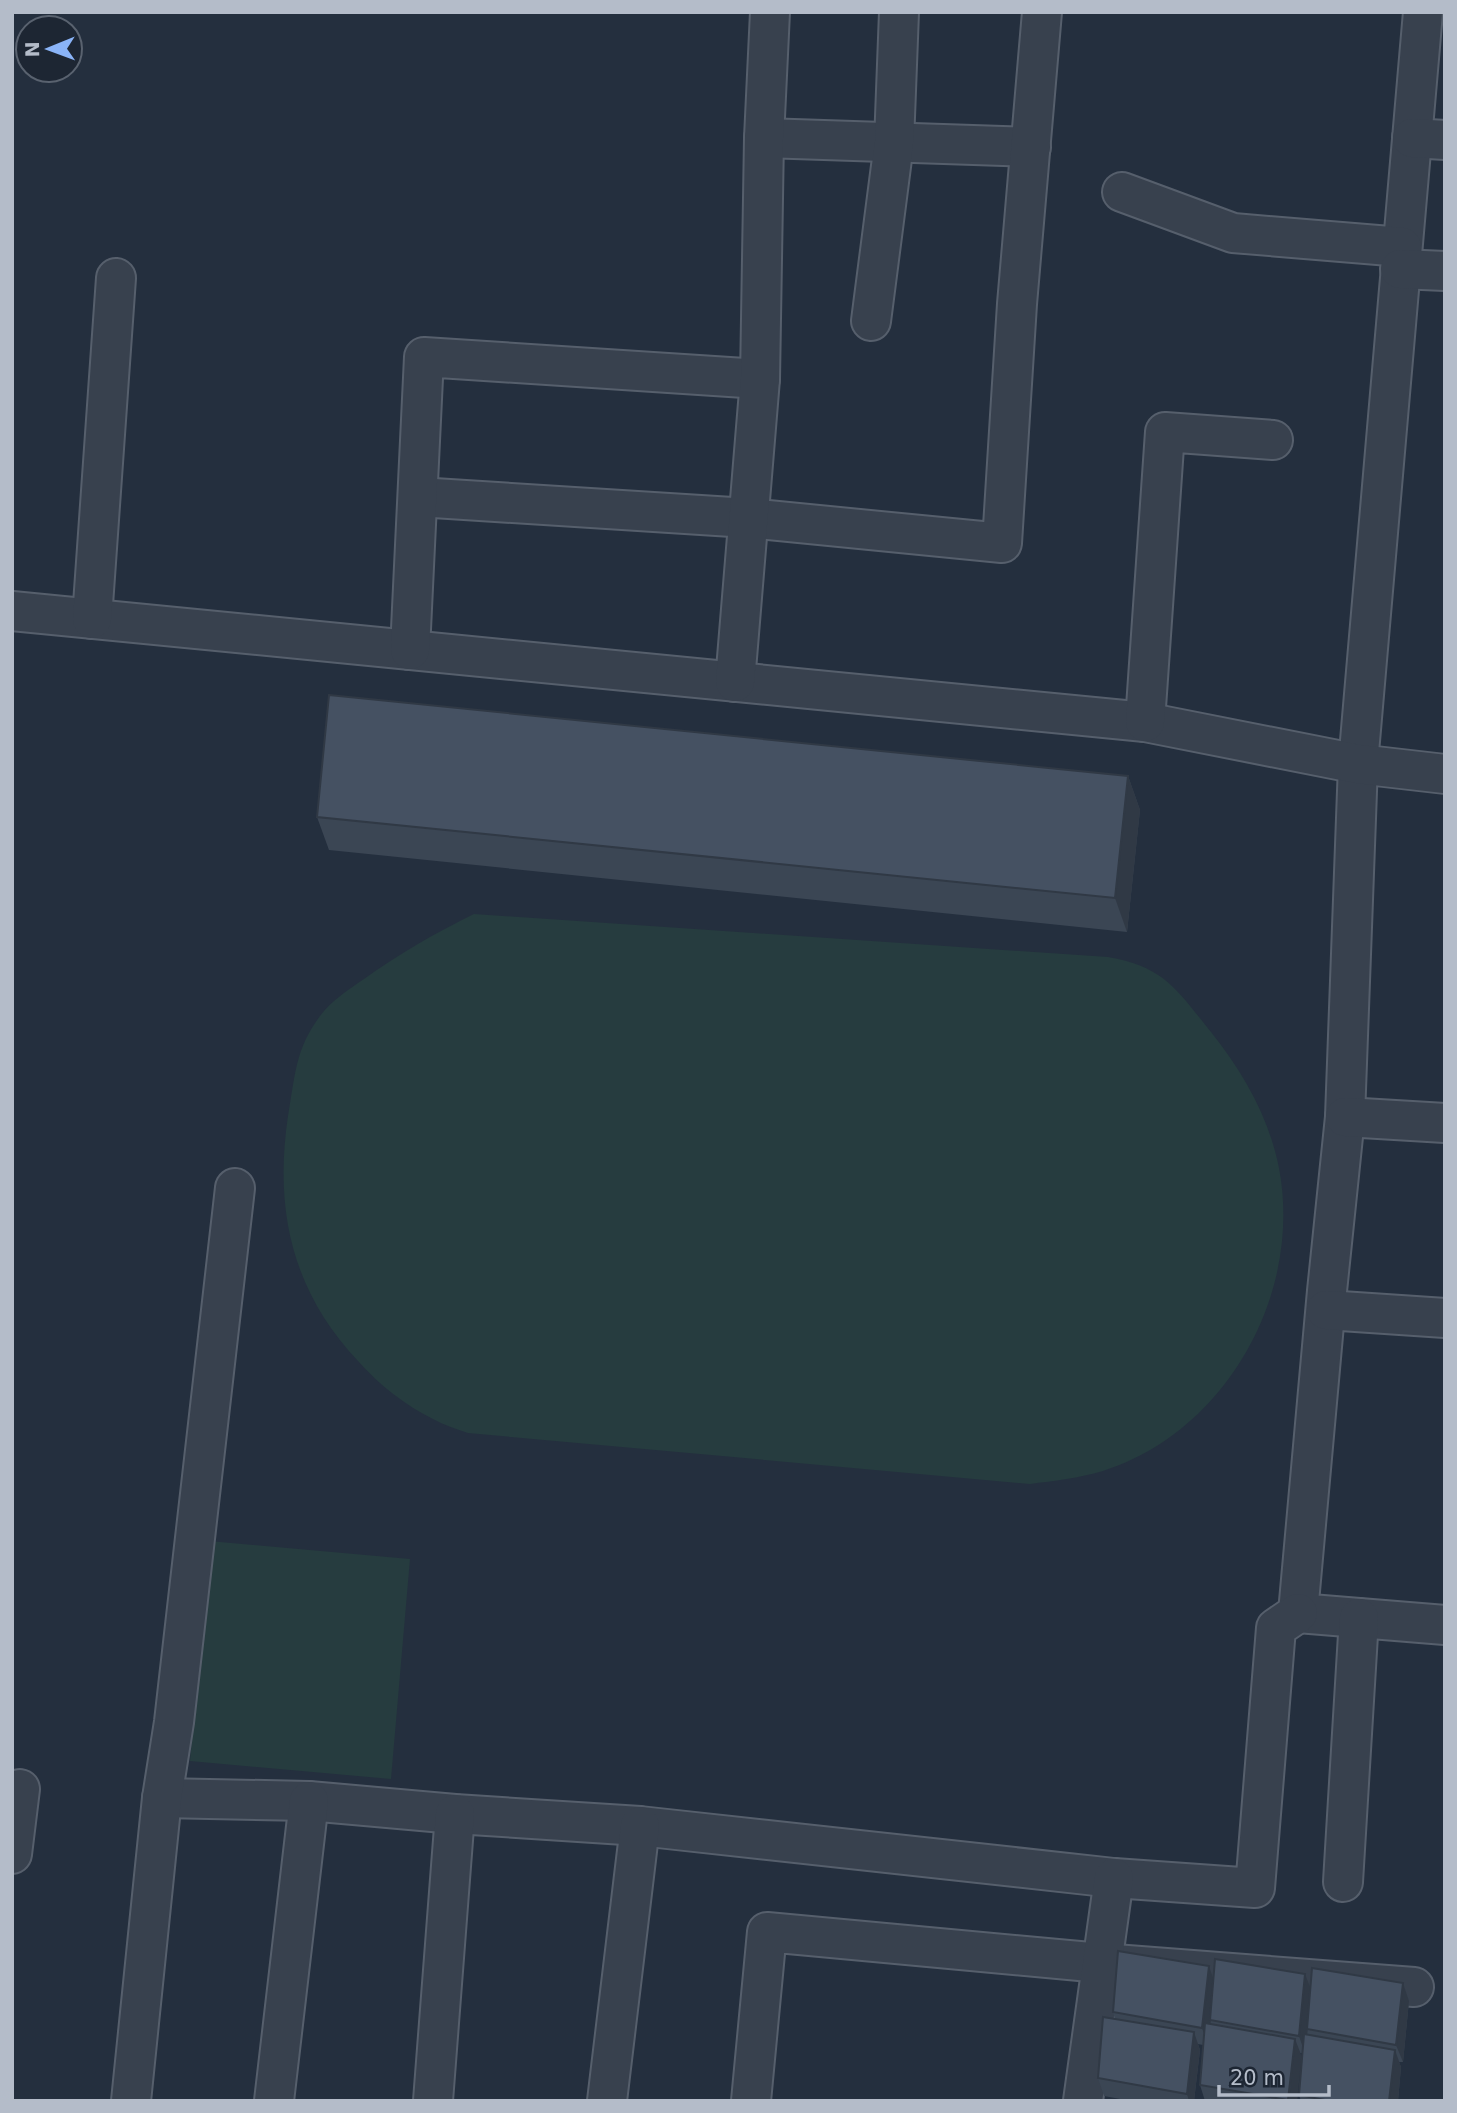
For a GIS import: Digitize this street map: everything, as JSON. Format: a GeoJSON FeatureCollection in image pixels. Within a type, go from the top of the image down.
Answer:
{"type":"FeatureCollection","features":[{"type":"Feature","properties":{"kind":"street"},"geometry":{"type":"LineString","coordinates":[[734,682],[760,379],[764,138],[770,12]]}},
{"type":"Feature","properties":{"kind":"street"},"geometry":{"type":"LineString","coordinates":[[871,321],[894,143],[900,12]]}},
{"type":"Feature","properties":{"kind":"street"},"geometry":{"type":"LineString","coordinates":[[418,497],[748,518],[1002,543],[1017,304],[1042,12]]}},
{"type":"Feature","properties":{"kind":"street"},"geometry":{"type":"LineString","coordinates":[[1298,1614],[1345,1117],[1358,764],[1401,258],[1428,139],[1423,12]]}},
{"type":"Feature","properties":{"kind":"street"},"geometry":{"type":"LineString","coordinates":[[764,138],[1031,147]]}},
{"type":"Feature","properties":{"kind":"street"},"geometry":{"type":"LineString","coordinates":[[1122,192],[1233,233],[1401,258],[1445,271]]}},
{"type":"Feature","properties":{"kind":"street"},"geometry":{"type":"LineString","coordinates":[[92,619],[116,278]]}},
{"type":"Feature","properties":{"kind":"street"},"geometry":{"type":"LineString","coordinates":[[410,650],[424,357],[760,379]]}},
{"type":"Feature","properties":{"kind":"street"},"geometry":{"type":"LineString","coordinates":[[1145,722],[1165,432],[1273,440]]}},
{"type":"Feature","properties":{"kind":"street"},"geometry":{"type":"LineString","coordinates":[[12,611],[1145,722],[1358,764],[1445,774]]}},
{"type":"Feature","properties":{"kind":"street"},"geometry":{"type":"LineString","coordinates":[[1345,1117],[1445,1123]]}},
{"type":"Feature","properties":{"kind":"street"},"geometry":{"type":"LineString","coordinates":[[131,2101],[162,1798],[174,1722],[235,1188]]}},
{"type":"Feature","properties":{"kind":"street"},"geometry":{"type":"LineString","coordinates":[[1326,1310],[1445,1318]]}},
{"type":"Feature","properties":{"kind":"street"},"geometry":{"type":"LineString","coordinates":[[162,1798],[309,1801],[640,1826],[1114,1878],[1255,1888],[1276,1628],[1298,1614],[1445,1625]]}},
{"type":"Feature","properties":{"kind":"street"},"geometry":{"type":"LineString","coordinates":[[1343,1882],[1359,1618]]}},
{"type":"Feature","properties":{"kind":"street"},"geometry":{"type":"LineString","coordinates":[[12,1854],[20,1789]]}},
{"type":"Feature","properties":{"kind":"street"},"geometry":{"type":"LineString","coordinates":[[274,2101],[309,1801]]}},
{"type":"Feature","properties":{"kind":"street"},"geometry":{"type":"LineString","coordinates":[[433,2101],[455,1814]]}},
{"type":"Feature","properties":{"kind":"street"},"geometry":{"type":"LineString","coordinates":[[607,2101],[640,1826]]}},
{"type":"Feature","properties":{"kind":"street"},"geometry":{"type":"LineString","coordinates":[[1083,2101],[1114,1878]]}},
{"type":"Feature","properties":{"kind":"street"},"geometry":{"type":"LineString","coordinates":[[751,2101],[767,1933],[1101,1963],[1414,1987]]}},
{"type":"Feature","properties":{"kind":"green space"},"geometry":{"type":"Polygon","coordinates":[[[474,914],[1108,957],[1127,961],[1157,974],[1189,1004],[1234,1063],[1262,1113],[1275,1149],[1283,1216],[1279,1263],[1266,1309],[1246,1352],[1219,1391],[1186,1425],[1147,1452],[1103,1471],[1030,1484],[468,1433],[441,1423],[412,1407],[366,1370],[335,1334],[303,1278],[293,1247],[284,1184],[288,1116],[297,1064],[305,1040],[330,1005],[390,961],[474,914]]]}},
{"type":"Feature","properties":{"kind":"green space"},"geometry":{"type":"Polygon","coordinates":[[[209,1541],[410,1559],[391,1779],[190,1761],[209,1541]]]}},
{"type":"Feature","properties":{"kind":"building"},"geometry":{"type":"Polygon","coordinates":[[[329,695],[1128,776],[1115,898],[317,817],[329,695]]]}},
{"type":"Feature","properties":{"kind":"building"},"geometry":{"type":"Polygon","coordinates":[[[1118,1951],[1209,1966],[1202,2028],[1113,2012],[1118,1951]]]}},
{"type":"Feature","properties":{"kind":"building"},"geometry":{"type":"Polygon","coordinates":[[[1215,1959],[1305,1974],[1299,2036],[1210,2020],[1215,1959]]]}},
{"type":"Feature","properties":{"kind":"building"},"geometry":{"type":"Polygon","coordinates":[[[1312,1968],[1403,1983],[1396,2045],[1307,2029],[1312,1968]]]}},
{"type":"Feature","properties":{"kind":"building"},"geometry":{"type":"Polygon","coordinates":[[[1103,2017],[1194,2032],[1187,2094],[1098,2078],[1103,2017]]]}},
{"type":"Feature","properties":{"kind":"building"},"geometry":{"type":"Polygon","coordinates":[[[1205,2023],[1295,2039],[1288,2100],[1200,2085],[1205,2023]]]}},
{"type":"Feature","properties":{"kind":"building"},"geometry":{"type":"Polygon","coordinates":[[[1304,2034],[1395,2050],[1389,2101],[1330,2101],[1299,2095],[1304,2034]]]}}]}
